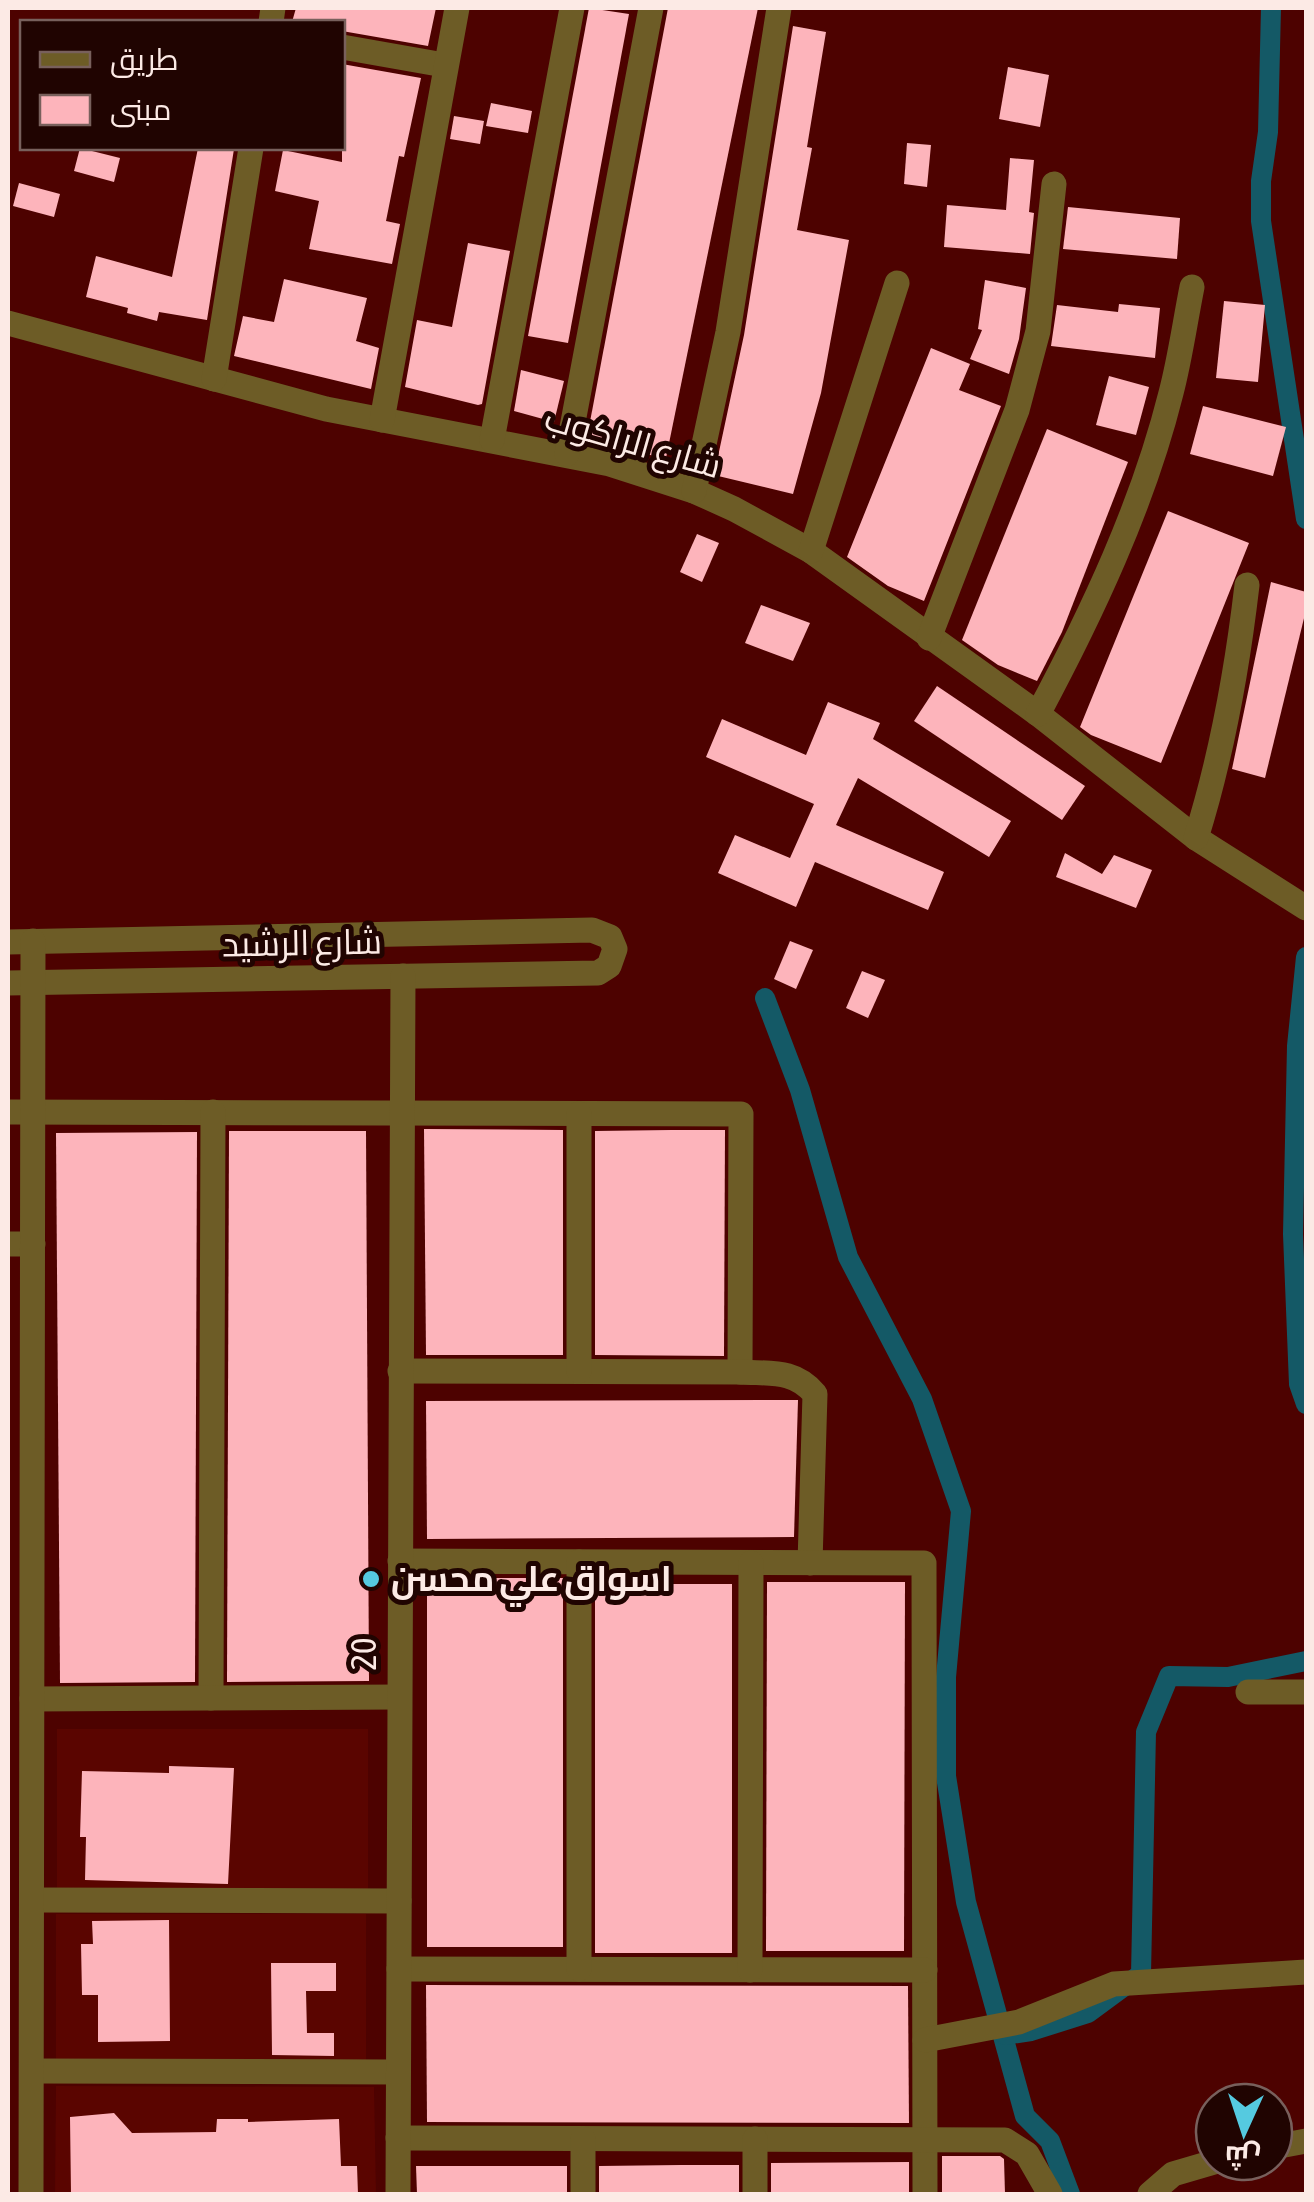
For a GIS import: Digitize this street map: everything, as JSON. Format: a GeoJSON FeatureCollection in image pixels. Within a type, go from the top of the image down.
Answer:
{"type":"FeatureCollection","features":[{"type":"Feature","properties":{"kind":"street"},"geometry":{"type":"LineString","coordinates":[[382,420],[456,8]]}},
{"type":"Feature","properties":{"kind":"street"},"geometry":{"type":"LineString","coordinates":[[492,440],[572,8]]}},
{"type":"Feature","properties":{"kind":"street"},"geometry":{"type":"LineString","coordinates":[[567,454],[651,8]]}},
{"type":"Feature","properties":{"kind":"street"},"geometry":{"type":"LineString","coordinates":[[694,491],[728,332],[779,8]]}},
{"type":"Feature","properties":{"kind":"street"},"geometry":{"type":"LineString","coordinates":[[345,48],[444,65]]}},
{"type":"Feature","properties":{"kind":"street"},"geometry":{"type":"LineString","coordinates":[[214,380],[251,150]]}},
{"type":"Feature","properties":{"kind":"street"},"geometry":{"type":"LineString","coordinates":[[929,638],[1017,410],[1038,331],[1054,184]]}},
{"type":"Feature","properties":{"kind":"street"},"geometry":{"type":"LineString","coordinates":[[811,551],[897,283]]}},
{"type":"Feature","properties":{"kind":"street"},"geometry":{"type":"LineString","coordinates":[[1038,714],[1119,546],[1150,463],[1171,392],[1192,287]]}},
{"type":"Feature","properties":{"kind":"street","name":"شارع الراكوب"},"geometry":{"type":"LineString","coordinates":[[8,323],[214,380],[382,420],[567,454],[694,491],[811,551],[1038,714],[1196,838],[1306,908]]}},
{"type":"Feature","properties":{"kind":"street"},"geometry":{"type":"LineString","coordinates":[[1196,838],[1217,772],[1239,653],[1246,584]]}},
{"type":"Feature","properties":{"kind":"street","name":"شارع الرشيد"},"geometry":{"type":"LineString","coordinates":[[20,941],[592,930],[610,937],[615,948],[609,966],[598,973],[20,982]]}},
{"type":"Feature","properties":{"kind":"street"},"geometry":{"type":"LineString","coordinates":[[20,941],[20,982],[34,1112],[20,1244],[32,1699],[20,1752],[32,2071],[31,2194]]}},
{"type":"Feature","properties":{"kind":"street","name":"20"},"geometry":{"type":"LineString","coordinates":[[398,2194],[404,976]]}},
{"type":"Feature","properties":{"kind":"street"},"geometry":{"type":"LineString","coordinates":[[8,1112],[741,1114],[740,1372]]}},
{"type":"Feature","properties":{"kind":"street"},"geometry":{"type":"LineString","coordinates":[[211,1698],[213,1112]]}},
{"type":"Feature","properties":{"kind":"street"},"geometry":{"type":"LineString","coordinates":[[578,1371],[579,1114]]}},
{"type":"Feature","properties":{"kind":"street"},"geometry":{"type":"LineString","coordinates":[[400,1371],[740,1372],[786,1374],[804,1380],[815,1394],[810,1562]]}},
{"type":"Feature","properties":{"kind":"street"},"geometry":{"type":"LineString","coordinates":[[400,1562],[924,1563],[925,2194]]}},
{"type":"Feature","properties":{"kind":"street"},"geometry":{"type":"LineString","coordinates":[[578,1970],[580,1562]]}},
{"type":"Feature","properties":{"kind":"street"},"geometry":{"type":"LineString","coordinates":[[750,1970],[751,1563]]}},
{"type":"Feature","properties":{"kind":"street"},"geometry":{"type":"LineString","coordinates":[[1248,1692],[1306,1692]]}},
{"type":"Feature","properties":{"kind":"street"},"geometry":{"type":"LineString","coordinates":[[32,1699],[399,1697]]}},
{"type":"Feature","properties":{"kind":"street"},"geometry":{"type":"LineString","coordinates":[[24,1911],[399,1901]]}},
{"type":"Feature","properties":{"kind":"street"},"geometry":{"type":"LineString","coordinates":[[399,1969],[925,1970]]}},
{"type":"Feature","properties":{"kind":"street"},"geometry":{"type":"LineString","coordinates":[[925,2040],[1019,2022],[1114,1984],[1306,1972]]}},
{"type":"Feature","properties":{"kind":"street"},"geometry":{"type":"LineString","coordinates":[[32,2071],[398,2072]]}},
{"type":"Feature","properties":{"kind":"street"},"geometry":{"type":"LineString","coordinates":[[398,2138],[1005,2140],[1027,2154],[1050,2194]]}},
{"type":"Feature","properties":{"kind":"street"},"geometry":{"type":"LineString","coordinates":[[583,2194],[584,2139]]}},
{"type":"Feature","properties":{"kind":"street"},"geometry":{"type":"LineString","coordinates":[[755,2140],[755,2194]]}},
{"type":"Feature","properties":{"kind":"street"},"geometry":{"type":"LineString","coordinates":[[1150,2194],[1173,2174],[1194,2168]]}},
{"type":"Feature","properties":{"kind":"shaded area"},"geometry":{"type":"Polygon","coordinates":[[[57,1729],[368,1729],[368,1892],[57,1892],[57,1729]]]}},
{"type":"Feature","properties":{"kind":"shaded area"},"geometry":{"type":"Polygon","coordinates":[[[56,1914],[366,1914],[366,2062],[56,2063],[56,1914]]]}},
{"type":"Feature","properties":{"kind":"shaded area"},"geometry":{"type":"Polygon","coordinates":[[[56,2086],[374,2087],[376,2194],[55,2194],[56,2086]]]}},
{"type":"Feature","properties":{"kind":"building"},"geometry":{"type":"Polygon","coordinates":[[[296,8],[436,8],[428,46],[345,32],[345,20],[293,20],[296,8]]]}},
{"type":"Feature","properties":{"kind":"building"},"geometry":{"type":"Polygon","coordinates":[[[589,8],[629,14],[568,343],[528,336],[589,8]]]}},
{"type":"Feature","properties":{"kind":"building"},"geometry":{"type":"Polygon","coordinates":[[[668,8],[758,8],[666,458],[586,443],[668,8]]]}},
{"type":"Feature","properties":{"kind":"building"},"geometry":{"type":"Polygon","coordinates":[[[793,26],[826,32],[797,230],[849,240],[821,393],[793,494],[714,475],[744,335],[793,26]]]}},
{"type":"Feature","properties":{"kind":"building"},"geometry":{"type":"Polygon","coordinates":[[[345,65],[421,78],[386,221],[400,224],[392,264],[309,249],[319,201],[275,191],[283,150],[342,162],[345,65]]]}},
{"type":"Feature","properties":{"kind":"building"},"geometry":{"type":"Polygon","coordinates":[[[1008,67],[1049,75],[1040,127],[999,119],[1008,67]]]}},
{"type":"Feature","properties":{"kind":"building"},"geometry":{"type":"Polygon","coordinates":[[[491,103],[532,111],[528,133],[486,126],[491,103]]]}},
{"type":"Feature","properties":{"kind":"building"},"geometry":{"type":"Polygon","coordinates":[[[454,116],[484,121],[480,144],[450,139],[454,116]]]}},
{"type":"Feature","properties":{"kind":"building"},"geometry":{"type":"Polygon","coordinates":[[[907,143],[931,145],[927,187],[904,184],[907,143]]]}},
{"type":"Feature","properties":{"kind":"building"},"geometry":{"type":"Polygon","coordinates":[[[79,150],[120,158],[114,182],[74,171],[79,150]]]}},
{"type":"Feature","properties":{"kind":"building"},"geometry":{"type":"Polygon","coordinates":[[[198,150],[234,150],[207,320],[159,312],[157,321],[127,313],[128,308],[86,297],[96,256],[172,277],[198,150]]]}},
{"type":"Feature","properties":{"kind":"building"},"geometry":{"type":"Polygon","coordinates":[[[1010,158],[1034,160],[1030,254],[944,247],[947,205],[1006,210],[1010,158]]]}},
{"type":"Feature","properties":{"kind":"building"},"geometry":{"type":"Polygon","coordinates":[[[19,183],[60,194],[54,217],[13,206],[19,183]]]}},
{"type":"Feature","properties":{"kind":"building"},"geometry":{"type":"Polygon","coordinates":[[[1068,207],[1180,218],[1177,259],[1063,249],[1068,207]]]}},
{"type":"Feature","properties":{"kind":"building"},"geometry":{"type":"Polygon","coordinates":[[[468,243],[510,251],[482,404],[478,405],[405,387],[417,320],[452,327],[468,243]]]}},
{"type":"Feature","properties":{"kind":"building"},"geometry":{"type":"Polygon","coordinates":[[[284,279],[367,298],[356,341],[379,348],[371,389],[234,356],[243,316],[274,322],[284,279]]]}},
{"type":"Feature","properties":{"kind":"building"},"geometry":{"type":"Polygon","coordinates":[[[985,280],[1026,288],[1019,339],[1009,374],[970,359],[982,330],[978,329],[985,280]]]}},
{"type":"Feature","properties":{"kind":"building"},"geometry":{"type":"Polygon","coordinates":[[[1224,301],[1265,305],[1258,382],[1216,378],[1224,301]]]}},
{"type":"Feature","properties":{"kind":"building"},"geometry":{"type":"Polygon","coordinates":[[[1119,304],[1160,308],[1155,358],[1051,346],[1057,305],[1118,312],[1119,304]]]}},
{"type":"Feature","properties":{"kind":"building"},"geometry":{"type":"Polygon","coordinates":[[[931,348],[970,364],[959,390],[1001,406],[924,601],[888,586],[847,557],[931,348]]]}},
{"type":"Feature","properties":{"kind":"building"},"geometry":{"type":"Polygon","coordinates":[[[521,370],[564,381],[554,422],[514,411],[521,370]]]}},
{"type":"Feature","properties":{"kind":"building"},"geometry":{"type":"Polygon","coordinates":[[[1109,376],[1149,387],[1136,435],[1096,425],[1109,376]]]}},
{"type":"Feature","properties":{"kind":"building"},"geometry":{"type":"Polygon","coordinates":[[[1203,406],[1286,427],[1273,476],[1190,454],[1203,406]]]}},
{"type":"Feature","properties":{"kind":"building"},"geometry":{"type":"Polygon","coordinates":[[[1047,429],[1128,462],[1062,632],[1037,681],[998,665],[962,640],[1047,429]]]}},
{"type":"Feature","properties":{"kind":"building"},"geometry":{"type":"Polygon","coordinates":[[[1168,511],[1249,543],[1161,763],[1080,727],[1168,511]]]}},
{"type":"Feature","properties":{"kind":"building"},"geometry":{"type":"Polygon","coordinates":[[[697,534],[719,543],[702,582],[680,572],[697,534]]]}},
{"type":"Feature","properties":{"kind":"building"},"geometry":{"type":"Polygon","coordinates":[[[1271,582],[1306,592],[1306,610],[1265,778],[1232,769],[1271,582]]]}},
{"type":"Feature","properties":{"kind":"building"},"geometry":{"type":"Polygon","coordinates":[[[761,605],[810,623],[793,661],[745,643],[761,605]]]}},
{"type":"Feature","properties":{"kind":"building"},"geometry":{"type":"Polygon","coordinates":[[[937,686],[1085,786],[1062,820],[914,721],[937,686]]]}},
{"type":"Feature","properties":{"kind":"building"},"geometry":{"type":"Polygon","coordinates":[[[828,702],[880,723],[873,739],[1011,821],[989,857],[858,778],[836,825],[944,872],[928,910],[815,862],[796,907],[718,873],[735,835],[790,858],[814,804],[706,757],[722,719],[806,755],[828,702]]]}},
{"type":"Feature","properties":{"kind":"building"},"geometry":{"type":"Polygon","coordinates":[[[1065,853],[1102,874],[1114,855],[1152,870],[1136,908],[1056,877],[1065,853]]]}},
{"type":"Feature","properties":{"kind":"building"},"geometry":{"type":"Polygon","coordinates":[[[790,941],[813,950],[796,989],[774,979],[790,941]]]}},
{"type":"Feature","properties":{"kind":"building"},"geometry":{"type":"Polygon","coordinates":[[[862,971],[885,980],[868,1018],[846,1008],[862,971]]]}},
{"type":"Feature","properties":{"kind":"building"},"geometry":{"type":"Polygon","coordinates":[[[424,1129],[563,1130],[563,1355],[426,1355],[424,1129]]]}},
{"type":"Feature","properties":{"kind":"building"},"geometry":{"type":"Polygon","coordinates":[[[725,1130],[724,1356],[595,1355],[595,1131],[725,1130]]]}},
{"type":"Feature","properties":{"kind":"building"},"geometry":{"type":"Polygon","coordinates":[[[229,1131],[366,1131],[369,1681],[227,1682],[229,1131]]]}},
{"type":"Feature","properties":{"kind":"building"},"geometry":{"type":"Polygon","coordinates":[[[197,1132],[195,1682],[60,1683],[56,1133],[197,1132]]]}},
{"type":"Feature","properties":{"kind":"building"},"geometry":{"type":"Polygon","coordinates":[[[798,1400],[794,1537],[427,1539],[426,1401],[798,1400]]]}},
{"type":"Feature","properties":{"kind":"building"},"geometry":{"type":"Polygon","coordinates":[[[427,1578],[563,1578],[563,1947],[427,1947],[427,1578]]]}},
{"type":"Feature","properties":{"kind":"building"},"geometry":{"type":"Polygon","coordinates":[[[767,1582],[905,1582],[904,1951],[766,1951],[767,1582]]]}},
{"type":"Feature","properties":{"kind":"building"},"geometry":{"type":"Polygon","coordinates":[[[595,1584],[732,1584],[732,1953],[595,1953],[595,1584]]]}},
{"type":"Feature","properties":{"kind":"building"},"geometry":{"type":"Polygon","coordinates":[[[169,1766],[234,1768],[228,1884],[85,1880],[86,1837],[80,1837],[82,1771],[169,1773],[169,1766]]]}},
{"type":"Feature","properties":{"kind":"building"},"geometry":{"type":"Polygon","coordinates":[[[169,1920],[170,2041],[98,2042],[98,1995],[82,1995],[81,1944],[93,1944],[92,1921],[169,1920]]]}},
{"type":"Feature","properties":{"kind":"building"},"geometry":{"type":"Polygon","coordinates":[[[271,1963],[336,1963],[336,1991],[306,1991],[307,2033],[334,2033],[334,2056],[272,2055],[271,1963]]]}},
{"type":"Feature","properties":{"kind":"building"},"geometry":{"type":"Polygon","coordinates":[[[426,1985],[908,1986],[909,2123],[427,2122],[426,1985]]]}},
{"type":"Feature","properties":{"kind":"building"},"geometry":{"type":"Polygon","coordinates":[[[114,2113],[132,2133],[216,2132],[217,2119],[339,2119],[341,2166],[357,2166],[358,2194],[71,2194],[70,2117],[114,2113]]]}},
{"type":"Feature","properties":{"kind":"building"},"geometry":{"type":"Polygon","coordinates":[[[942,2156],[1000,2156],[1004,2159],[1005,2194],[942,2194],[942,2156]]]}},
{"type":"Feature","properties":{"kind":"building"},"geometry":{"type":"Polygon","coordinates":[[[909,2162],[909,2194],[771,2194],[771,2163],[909,2162]]]}},
{"type":"Feature","properties":{"kind":"building"},"geometry":{"type":"Polygon","coordinates":[[[739,2165],[739,2194],[599,2194],[599,2166],[739,2165]]]}},
{"type":"Feature","properties":{"kind":"building"},"geometry":{"type":"Polygon","coordinates":[[[416,2166],[567,2166],[567,2194],[417,2194],[416,2166]]]}},
{"type":"Feature","properties":{"kind":"waterway"},"geometry":{"type":"LineString","coordinates":[[1271,8],[1261,221],[1306,519]]}},
{"type":"Feature","properties":{"kind":"waterway"},"geometry":{"type":"LineString","coordinates":[[1306,957],[1297,1046],[1293,1234],[1299,1384],[1306,1404]]}},
{"type":"Feature","properties":{"kind":"waterway"},"geometry":{"type":"LineString","coordinates":[[765,998],[800,1090],[848,1257],[922,1399],[961,1511],[946,1677],[946,1776],[966,1902],[1025,2116],[1050,2141],[1070,2194]]}},
{"type":"Feature","properties":{"kind":"waterway"},"geometry":{"type":"LineString","coordinates":[[1005,2035],[1088,2013],[1141,1974],[1146,1732],[1169,1676],[1228,1677],[1306,1661]]}},
{"type":"Feature","properties":{"kind":"place","name":"اسواق علي محسن"},"geometry":{"type":"Point","coordinates":[371,1579]}}]}
